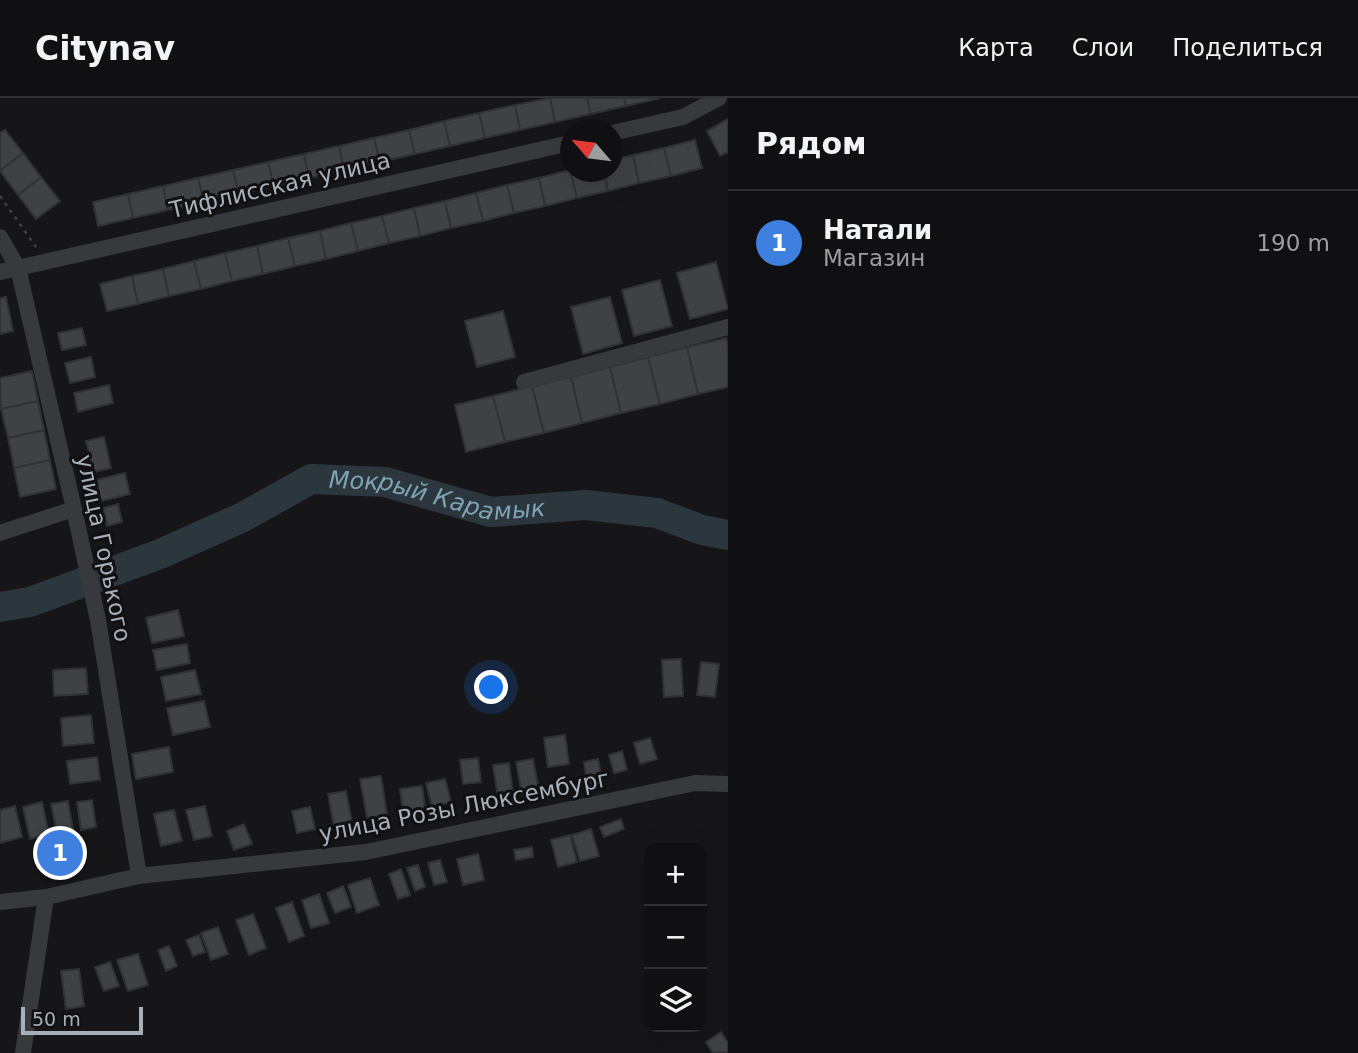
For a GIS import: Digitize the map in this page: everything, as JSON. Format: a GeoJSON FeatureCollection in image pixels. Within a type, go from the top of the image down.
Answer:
{"type":"FeatureCollection","features":[{"type":"Feature","properties":{"kind":"street"},"geometry":{"type":"LineString","coordinates":[[623,131],[684,117],[719,98]]}},
{"type":"Feature","properties":{"kind":"street","name":"Тифлисская улица"},"geometry":{"type":"LineString","coordinates":[[0,272],[560,145]]}},
{"type":"Feature","properties":{"kind":"street","name":"улица Горького"},"geometry":{"type":"LineString","coordinates":[[0,237],[18,268],[74,509],[98,620],[139,876]]}},
{"type":"Feature","properties":{"kind":"street"},"geometry":{"type":"LineString","coordinates":[[524,382],[728,327]]}},
{"type":"Feature","properties":{"kind":"street"},"geometry":{"type":"LineString","coordinates":[[0,533],[74,509]]}},
{"type":"Feature","properties":{"kind":"street","name":"улица Розы Люксембург"},"geometry":{"type":"LineString","coordinates":[[0,902],[46,897],[139,876],[366,852],[695,783],[728,784]]}},
{"type":"Feature","properties":{"kind":"street"},"geometry":{"type":"LineString","coordinates":[[23,1053],[46,897]]}},
{"type":"Feature","properties":{"kind":"path"},"geometry":{"type":"LineString","coordinates":[[0,196],[46,261]]}},
{"type":"Feature","properties":{"kind":"building"},"geometry":{"type":"Polygon","coordinates":[[[550,98],[555,122],[520,130],[515,105],[550,98]]]}},
{"type":"Feature","properties":{"kind":"building"},"geometry":{"type":"Polygon","coordinates":[[[550,98],[587,98],[591,114],[555,122],[550,98]]]}},
{"type":"Feature","properties":{"kind":"building"},"geometry":{"type":"Polygon","coordinates":[[[587,98],[624,98],[626,106],[591,114],[587,98]]]}},
{"type":"Feature","properties":{"kind":"building"},"geometry":{"type":"Polygon","coordinates":[[[624,98],[660,98],[626,106],[624,98]]]}},
{"type":"Feature","properties":{"kind":"building"},"geometry":{"type":"Polygon","coordinates":[[[515,105],[520,130],[485,138],[479,113],[515,105]]]}},
{"type":"Feature","properties":{"kind":"building"},"geometry":{"type":"Polygon","coordinates":[[[479,113],[485,138],[450,146],[444,121],[479,113]]]}},
{"type":"Feature","properties":{"kind":"building"},"geometry":{"type":"Polygon","coordinates":[[[728,119],[728,152],[720,156],[707,131],[728,119]]]}},
{"type":"Feature","properties":{"kind":"building"},"geometry":{"type":"Polygon","coordinates":[[[444,121],[450,146],[415,154],[409,130],[444,121]]]}},
{"type":"Feature","properties":{"kind":"building"},"geometry":{"type":"Polygon","coordinates":[[[5,130],[23,153],[0,171],[0,133],[5,130]]]}},
{"type":"Feature","properties":{"kind":"building"},"geometry":{"type":"Polygon","coordinates":[[[409,130],[415,154],[380,162],[374,138],[409,130]]]}},
{"type":"Feature","properties":{"kind":"building"},"geometry":{"type":"Polygon","coordinates":[[[374,138],[380,162],[344,170],[339,146],[374,138]]]}},
{"type":"Feature","properties":{"kind":"building"},"geometry":{"type":"Polygon","coordinates":[[[695,140],[702,168],[671,176],[664,148],[695,140]]]}},
{"type":"Feature","properties":{"kind":"building"},"geometry":{"type":"Polygon","coordinates":[[[339,146],[344,170],[309,178],[304,154],[339,146]]]}},
{"type":"Feature","properties":{"kind":"building"},"geometry":{"type":"Polygon","coordinates":[[[664,148],[671,176],[639,183],[633,155],[664,148]]]}},
{"type":"Feature","properties":{"kind":"building"},"geometry":{"type":"Polygon","coordinates":[[[23,153],[41,177],[18,195],[0,171],[23,153]]]}},
{"type":"Feature","properties":{"kind":"building"},"geometry":{"type":"Polygon","coordinates":[[[304,154],[309,178],[274,186],[268,162],[304,154]]]}},
{"type":"Feature","properties":{"kind":"building"},"geometry":{"type":"Polygon","coordinates":[[[633,155],[639,183],[608,191],[606,182],[623,182],[623,157],[633,155]]]}},
{"type":"Feature","properties":{"kind":"building"},"geometry":{"type":"Polygon","coordinates":[[[268,162],[274,186],[239,194],[233,170],[268,162]]]}},
{"type":"Feature","properties":{"kind":"building"},"geometry":{"type":"Polygon","coordinates":[[[233,170],[239,194],[204,202],[198,178],[233,170]]]}},
{"type":"Feature","properties":{"kind":"building"},"geometry":{"type":"Polygon","coordinates":[[[560,173],[560,182],[573,182],[577,198],[545,206],[539,178],[560,173]]]}},
{"type":"Feature","properties":{"kind":"building"},"geometry":{"type":"Polygon","coordinates":[[[41,177],[60,201],[36,219],[18,195],[41,177]]]}},
{"type":"Feature","properties":{"kind":"building"},"geometry":{"type":"Polygon","coordinates":[[[198,178],[204,202],[168,210],[163,186],[198,178]]]}},
{"type":"Feature","properties":{"kind":"building"},"geometry":{"type":"Polygon","coordinates":[[[539,178],[545,206],[514,213],[507,185],[539,178]]]}},
{"type":"Feature","properties":{"kind":"building"},"geometry":{"type":"Polygon","coordinates":[[[573,182],[606,182],[608,191],[577,198],[573,182]]]}},
{"type":"Feature","properties":{"kind":"building"},"geometry":{"type":"Polygon","coordinates":[[[507,185],[514,213],[483,221],[476,193],[507,185]]]}},
{"type":"Feature","properties":{"kind":"building"},"geometry":{"type":"Polygon","coordinates":[[[163,186],[168,210],[133,218],[128,194],[163,186]]]}},
{"type":"Feature","properties":{"kind":"building"},"geometry":{"type":"Polygon","coordinates":[[[476,193],[483,221],[451,228],[445,201],[476,193]]]}},
{"type":"Feature","properties":{"kind":"building"},"geometry":{"type":"Polygon","coordinates":[[[128,194],[133,218],[98,226],[93,202],[128,194]]]}},
{"type":"Feature","properties":{"kind":"building"},"geometry":{"type":"Polygon","coordinates":[[[445,201],[451,228],[420,236],[414,208],[445,201]]]}},
{"type":"Feature","properties":{"kind":"building"},"geometry":{"type":"Polygon","coordinates":[[[414,208],[420,236],[389,243],[382,216],[414,208]]]}},
{"type":"Feature","properties":{"kind":"building"},"geometry":{"type":"Polygon","coordinates":[[[382,216],[389,243],[358,251],[351,223],[382,216]]]}},
{"type":"Feature","properties":{"kind":"building"},"geometry":{"type":"Polygon","coordinates":[[[351,223],[358,251],[326,259],[320,231],[351,223]]]}},
{"type":"Feature","properties":{"kind":"building"},"geometry":{"type":"Polygon","coordinates":[[[320,231],[326,259],[295,266],[288,238],[320,231]]]}},
{"type":"Feature","properties":{"kind":"building"},"geometry":{"type":"Polygon","coordinates":[[[288,238],[295,266],[263,274],[257,246],[288,238]]]}},
{"type":"Feature","properties":{"kind":"building"},"geometry":{"type":"Polygon","coordinates":[[[257,246],[263,274],[232,281],[225,253],[257,246]]]}},
{"type":"Feature","properties":{"kind":"building"},"geometry":{"type":"Polygon","coordinates":[[[225,253],[232,281],[201,289],[194,261],[225,253]]]}},
{"type":"Feature","properties":{"kind":"building"},"geometry":{"type":"Polygon","coordinates":[[[194,261],[201,289],[169,296],[163,269],[194,261]]]}},
{"type":"Feature","properties":{"kind":"building"},"geometry":{"type":"Polygon","coordinates":[[[716,262],[728,309],[690,319],[677,273],[716,262]]]}},
{"type":"Feature","properties":{"kind":"building"},"geometry":{"type":"Polygon","coordinates":[[[163,269],[169,296],[138,304],[132,276],[163,269]]]}},
{"type":"Feature","properties":{"kind":"building"},"geometry":{"type":"Polygon","coordinates":[[[132,276],[138,304],[107,311],[100,284],[132,276]]]}},
{"type":"Feature","properties":{"kind":"building"},"geometry":{"type":"Polygon","coordinates":[[[660,280],[672,326],[634,336],[622,290],[660,280]]]}},
{"type":"Feature","properties":{"kind":"building"},"geometry":{"type":"Polygon","coordinates":[[[6,297],[13,331],[0,334],[0,298],[6,297]]]}},
{"type":"Feature","properties":{"kind":"building"},"geometry":{"type":"Polygon","coordinates":[[[610,297],[622,343],[583,354],[571,307],[610,297]]]}},
{"type":"Feature","properties":{"kind":"building"},"geometry":{"type":"Polygon","coordinates":[[[503,311],[515,357],[477,367],[465,321],[503,311]]]}},
{"type":"Feature","properties":{"kind":"building"},"geometry":{"type":"Polygon","coordinates":[[[82,328],[86,345],[62,350],[58,333],[82,328]]]}},
{"type":"Feature","properties":{"kind":"building"},"geometry":{"type":"Polygon","coordinates":[[[726,338],[728,387],[698,394],[687,347],[726,338]]]}},
{"type":"Feature","properties":{"kind":"building"},"geometry":{"type":"Polygon","coordinates":[[[687,347],[698,394],[660,404],[648,357],[687,347]]]}},
{"type":"Feature","properties":{"kind":"building"},"geometry":{"type":"Polygon","coordinates":[[[91,357],[95,377],[70,383],[65,363],[91,357]]]}},
{"type":"Feature","properties":{"kind":"building"},"geometry":{"type":"Polygon","coordinates":[[[648,357],[660,404],[621,413],[610,367],[648,357]]]}},
{"type":"Feature","properties":{"kind":"building"},"geometry":{"type":"Polygon","coordinates":[[[610,367],[621,413],[582,423],[571,377],[610,367]]]}},
{"type":"Feature","properties":{"kind":"building"},"geometry":{"type":"Polygon","coordinates":[[[32,371],[38,401],[1,409],[0,378],[32,371]]]}},
{"type":"Feature","properties":{"kind":"building"},"geometry":{"type":"Polygon","coordinates":[[[571,377],[582,423],[544,433],[532,386],[571,377]]]}},
{"type":"Feature","properties":{"kind":"building"},"geometry":{"type":"Polygon","coordinates":[[[109,385],[113,403],[78,412],[74,393],[109,385]]]}},
{"type":"Feature","properties":{"kind":"building"},"geometry":{"type":"Polygon","coordinates":[[[532,386],[544,433],[505,442],[493,396],[532,386]]]}},
{"type":"Feature","properties":{"kind":"building"},"geometry":{"type":"Polygon","coordinates":[[[493,396],[505,442],[466,452],[455,405],[493,396]]]}},
{"type":"Feature","properties":{"kind":"building"},"geometry":{"type":"Polygon","coordinates":[[[38,401],[44,430],[8,438],[1,409],[38,401]]]}},
{"type":"Feature","properties":{"kind":"building"},"geometry":{"type":"Polygon","coordinates":[[[44,430],[50,460],[14,468],[8,438],[44,430]]]}},
{"type":"Feature","properties":{"kind":"building"},"geometry":{"type":"Polygon","coordinates":[[[104,437],[111,468],[94,472],[86,441],[104,437]]]}},
{"type":"Feature","properties":{"kind":"building"},"geometry":{"type":"Polygon","coordinates":[[[50,460],[56,489],[20,497],[14,468],[50,460]]]}},
{"type":"Feature","properties":{"kind":"building"},"geometry":{"type":"Polygon","coordinates":[[[125,473],[130,494],[101,501],[96,480],[125,473]]]}},
{"type":"Feature","properties":{"kind":"building"},"geometry":{"type":"Polygon","coordinates":[[[118,504],[122,522],[107,526],[103,508],[118,504]]]}},
{"type":"Feature","properties":{"kind":"building"},"geometry":{"type":"Polygon","coordinates":[[[178,610],[184,636],[152,643],[146,618],[178,610]]]}},
{"type":"Feature","properties":{"kind":"building"},"geometry":{"type":"Polygon","coordinates":[[[187,644],[190,663],[157,670],[153,650],[187,644]]]}},
{"type":"Feature","properties":{"kind":"building"},"geometry":{"type":"Polygon","coordinates":[[[681,659],[683,696],[664,697],[662,660],[681,659]]]}},
{"type":"Feature","properties":{"kind":"building"},"geometry":{"type":"Polygon","coordinates":[[[701,662],[719,664],[715,697],[697,695],[701,662]]]}},
{"type":"Feature","properties":{"kind":"building"},"geometry":{"type":"Polygon","coordinates":[[[86,668],[88,694],[54,696],[53,670],[86,668]]]}},
{"type":"Feature","properties":{"kind":"building"},"geometry":{"type":"Polygon","coordinates":[[[195,670],[201,694],[166,701],[161,677],[195,670]]]}},
{"type":"Feature","properties":{"kind":"building"},"geometry":{"type":"Polygon","coordinates":[[[204,701],[210,727],[173,735],[167,708],[204,701]]]}},
{"type":"Feature","properties":{"kind":"building"},"geometry":{"type":"Polygon","coordinates":[[[91,715],[94,743],[63,746],[61,718],[91,715]]]}},
{"type":"Feature","properties":{"kind":"building"},"geometry":{"type":"Polygon","coordinates":[[[565,735],[569,764],[548,767],[544,738],[565,735]]]}},
{"type":"Feature","properties":{"kind":"building"},"geometry":{"type":"Polygon","coordinates":[[[650,738],[657,759],[640,764],[634,743],[650,738]]]}},
{"type":"Feature","properties":{"kind":"building"},"geometry":{"type":"Polygon","coordinates":[[[169,747],[173,772],[136,779],[132,754],[169,747]]]}},
{"type":"Feature","properties":{"kind":"building"},"geometry":{"type":"Polygon","coordinates":[[[622,751],[627,770],[614,773],[609,755],[622,751]]]}},
{"type":"Feature","properties":{"kind":"building"},"geometry":{"type":"Polygon","coordinates":[[[97,757],[100,780],[70,784],[67,761],[97,757]]]}},
{"type":"Feature","properties":{"kind":"building"},"geometry":{"type":"Polygon","coordinates":[[[478,758],[481,782],[463,784],[460,760],[478,758]]]}},
{"type":"Feature","properties":{"kind":"building"},"geometry":{"type":"Polygon","coordinates":[[[533,759],[539,791],[522,795],[516,762],[533,759]]]}},
{"type":"Feature","properties":{"kind":"building"},"geometry":{"type":"Polygon","coordinates":[[[598,759],[603,785],[588,788],[584,762],[598,759]]]}},
{"type":"Feature","properties":{"kind":"building"},"geometry":{"type":"Polygon","coordinates":[[[509,763],[513,794],[498,797],[493,765],[509,763]]]}},
{"type":"Feature","properties":{"kind":"building"},"geometry":{"type":"Polygon","coordinates":[[[381,776],[387,815],[367,818],[360,779],[381,776]]]}},
{"type":"Feature","properties":{"kind":"building"},"geometry":{"type":"Polygon","coordinates":[[[445,779],[451,802],[432,807],[426,783],[445,779]]]}},
{"type":"Feature","properties":{"kind":"building"},"geometry":{"type":"Polygon","coordinates":[[[422,786],[425,808],[403,811],[400,789],[422,786]]]}},
{"type":"Feature","properties":{"kind":"building"},"geometry":{"type":"Polygon","coordinates":[[[346,791],[352,823],[334,827],[328,794],[346,791]]]}},
{"type":"Feature","properties":{"kind":"building"},"geometry":{"type":"Polygon","coordinates":[[[92,800],[96,827],[81,830],[77,802],[92,800]]]}},
{"type":"Feature","properties":{"kind":"building"},"geometry":{"type":"Polygon","coordinates":[[[68,801],[73,830],[57,833],[51,804],[68,801]]]}},
{"type":"Feature","properties":{"kind":"building"},"geometry":{"type":"Polygon","coordinates":[[[42,802],[49,834],[30,839],[23,807],[42,802]]]}},
{"type":"Feature","properties":{"kind":"building"},"geometry":{"type":"Polygon","coordinates":[[[15,806],[22,837],[0,843],[0,810],[15,806]]]}},
{"type":"Feature","properties":{"kind":"building"},"geometry":{"type":"Polygon","coordinates":[[[205,806],[212,836],[194,840],[186,810],[205,806]]]}},
{"type":"Feature","properties":{"kind":"building"},"geometry":{"type":"Polygon","coordinates":[[[310,807],[315,829],[297,833],[292,811],[310,807]]]}},
{"type":"Feature","properties":{"kind":"building"},"geometry":{"type":"Polygon","coordinates":[[[174,810],[182,841],[161,846],[154,814],[174,810]]]}},
{"type":"Feature","properties":{"kind":"building"},"geometry":{"type":"Polygon","coordinates":[[[621,819],[624,829],[604,837],[600,827],[621,819]]]}},
{"type":"Feature","properties":{"kind":"building"},"geometry":{"type":"Polygon","coordinates":[[[244,824],[252,844],[234,850],[227,831],[244,824]]]}},
{"type":"Feature","properties":{"kind":"building"},"geometry":{"type":"Polygon","coordinates":[[[591,829],[599,856],[580,861],[572,835],[591,829]]]}},
{"type":"Feature","properties":{"kind":"building"},"geometry":{"type":"Polygon","coordinates":[[[570,835],[577,862],[558,867],[551,840],[570,835]]]}},
{"type":"Feature","properties":{"kind":"building"},"geometry":{"type":"Polygon","coordinates":[[[532,847],[533,857],[516,860],[514,850],[532,847]]]}},
{"type":"Feature","properties":{"kind":"building"},"geometry":{"type":"Polygon","coordinates":[[[67,848],[69,856],[53,859],[52,851],[67,848]]]}},
{"type":"Feature","properties":{"kind":"building"},"geometry":{"type":"Polygon","coordinates":[[[478,854],[484,880],[463,885],[457,859],[478,854]]]}},
{"type":"Feature","properties":{"kind":"building"},"geometry":{"type":"Polygon","coordinates":[[[440,860],[447,882],[434,885],[428,863],[440,860]]]}},
{"type":"Feature","properties":{"kind":"building"},"geometry":{"type":"Polygon","coordinates":[[[418,865],[425,887],[415,891],[407,868],[418,865]]]}},
{"type":"Feature","properties":{"kind":"building"},"geometry":{"type":"Polygon","coordinates":[[[401,869],[410,895],[398,899],[389,874],[401,869]]]}},
{"type":"Feature","properties":{"kind":"building"},"geometry":{"type":"Polygon","coordinates":[[[370,878],[379,905],[357,913],[348,885],[370,878]]]}},
{"type":"Feature","properties":{"kind":"building"},"geometry":{"type":"Polygon","coordinates":[[[343,886],[351,907],[335,913],[327,893],[343,886]]]}},
{"type":"Feature","properties":{"kind":"building"},"geometry":{"type":"Polygon","coordinates":[[[319,894],[329,923],[311,928],[302,900],[319,894]]]}},
{"type":"Feature","properties":{"kind":"building"},"geometry":{"type":"Polygon","coordinates":[[[292,902],[304,936],[289,942],[276,908],[292,902]]]}},
{"type":"Feature","properties":{"kind":"building"},"geometry":{"type":"Polygon","coordinates":[[[253,914],[266,948],[249,955],[236,920],[253,914]]]}},
{"type":"Feature","properties":{"kind":"building"},"geometry":{"type":"Polygon","coordinates":[[[218,927],[228,954],[211,960],[201,933],[218,927]]]}},
{"type":"Feature","properties":{"kind":"building"},"geometry":{"type":"Polygon","coordinates":[[[199,935],[205,952],[193,956],[186,940],[199,935]]]}},
{"type":"Feature","properties":{"kind":"building"},"geometry":{"type":"Polygon","coordinates":[[[169,946],[177,966],[166,971],[158,950],[169,946]]]}},
{"type":"Feature","properties":{"kind":"building"},"geometry":{"type":"Polygon","coordinates":[[[138,954],[148,985],[128,991],[117,960],[138,954]]]}},
{"type":"Feature","properties":{"kind":"building"},"geometry":{"type":"Polygon","coordinates":[[[110,962],[119,986],[104,991],[95,967],[110,962]]]}},
{"type":"Feature","properties":{"kind":"building"},"geometry":{"type":"Polygon","coordinates":[[[79,969],[84,1006],[66,1009],[61,971],[79,969]]]}},
{"type":"Feature","properties":{"kind":"building"},"geometry":{"type":"Polygon","coordinates":[[[721,1032],[728,1043],[728,1052],[713,1053],[706,1042],[721,1032]]]}},
{"type":"Feature","properties":{"kind":"waterway","name":"Мокрый Карамык"},"geometry":{"type":"LineString","coordinates":[[0,607],[30,602],[160,554],[243,517],[311,479],[385,482],[491,512],[586,505],[657,513],[702,530],[728,535]]}},
{"type":"Feature","properties":{"kind":"place","name":"Натали"},"geometry":{"type":"Point","coordinates":[60,853]}}]}
